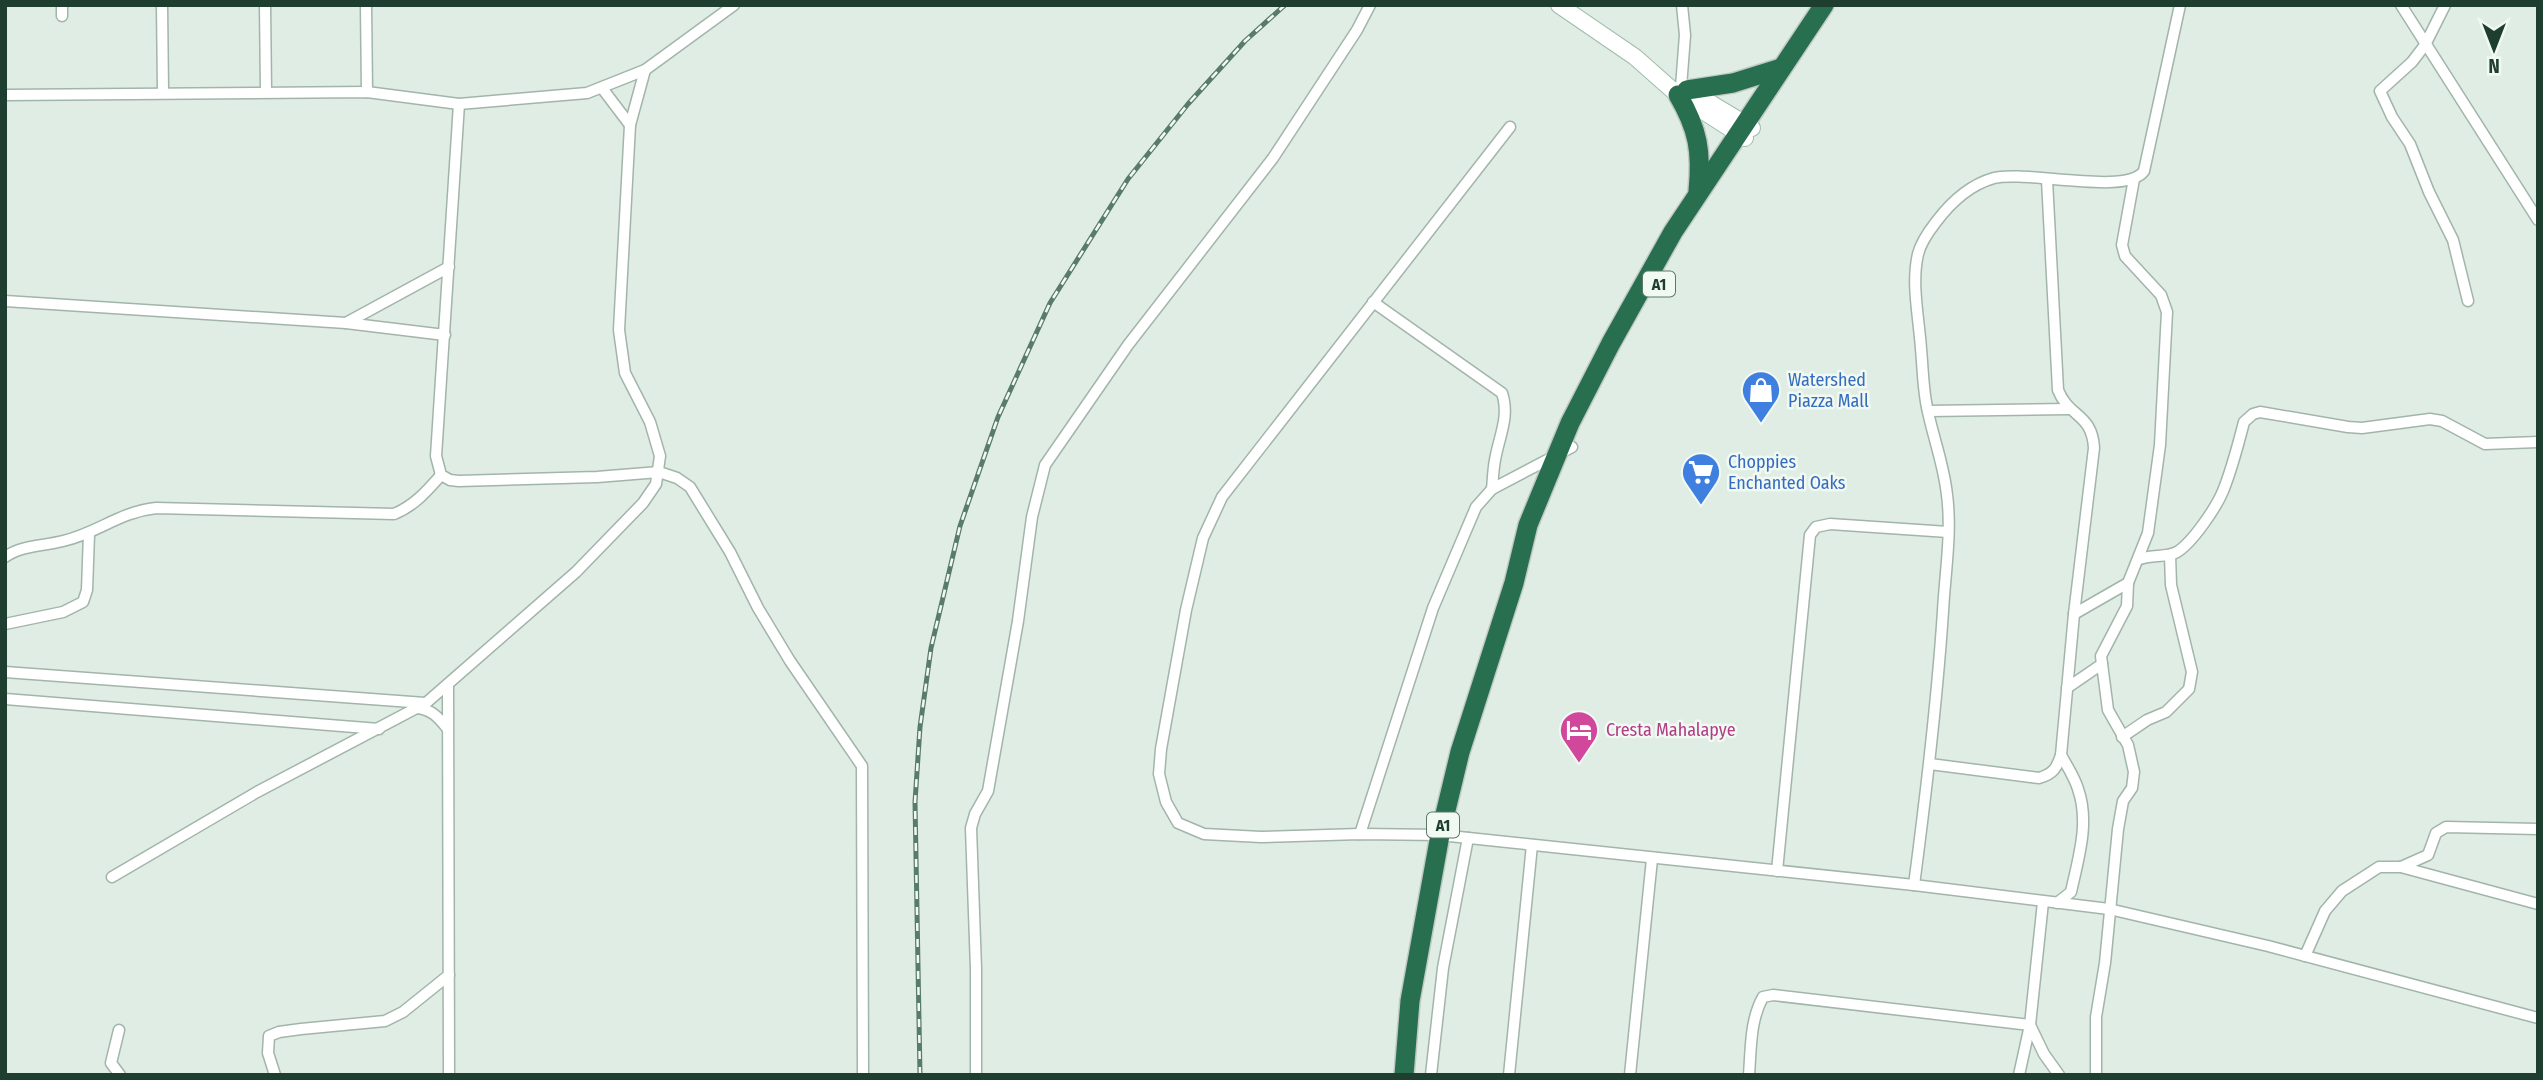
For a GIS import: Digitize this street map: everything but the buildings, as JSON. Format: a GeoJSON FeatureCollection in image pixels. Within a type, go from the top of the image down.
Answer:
{"type":"FeatureCollection","features":[{"type":"Feature","properties":{"kind":"highway","name":"A1"},"geometry":{"type":"LineString","coordinates":[[1564,450],[1744,131],[1781,68],[1824,5]]}},
{"type":"Feature","properties":{"kind":"highway","name":"A1"},"geometry":{"type":"LineString","coordinates":[[1404,1075],[1410,1001],[1440,835],[1460,752],[1514,583],[1533,546],[1564,450],[1611,343],[1673,232],[1744,131],[1839,5]]}},
{"type":"Feature","properties":{"kind":"highway"},"geometry":{"type":"LineString","coordinates":[[1698,196],[1700,161],[1697,135],[1682,91],[1749,79],[1781,68]]}},
{"type":"Feature","properties":{"kind":"main road"},"geometry":{"type":"LineString","coordinates":[[1559,5],[1659,76],[1744,131]]}},
{"type":"Feature","properties":{"kind":"street"},"geometry":{"type":"LineString","coordinates":[[162,5],[163,92]]}},
{"type":"Feature","properties":{"kind":"street"},"geometry":{"type":"LineString","coordinates":[[265,5],[266,92]]}},
{"type":"Feature","properties":{"kind":"street"},"geometry":{"type":"LineString","coordinates":[[366,5],[367,92]]}},
{"type":"Feature","properties":{"kind":"street"},"geometry":{"type":"LineString","coordinates":[[5,94],[367,92],[459,104],[587,93],[645,70],[734,5]]}},
{"type":"Feature","properties":{"kind":"street"},"geometry":{"type":"LineString","coordinates":[[976,1075],[976,969],[971,828],[975,814],[988,791],[1018,621],[1032,517],[1045,465],[1128,345],[1273,159],[1357,30],[1370,5]]}},
{"type":"Feature","properties":{"kind":"street"},"geometry":{"type":"LineString","coordinates":[[1682,5],[1685,35],[1682,91]]}},
{"type":"Feature","properties":{"kind":"street"},"geometry":{"type":"LineString","coordinates":[[2095,1075],[2096,1017],[2105,962],[2118,829],[2123,800],[2132,788],[2134,772],[2128,745],[2108,710],[2101,652],[2118,627],[2127,606],[2129,583],[2148,533],[2156,489],[2167,328],[2167,312],[2161,295],[2124,256],[2122,245],[2134,180],[2144,171],[2180,5]]}},
{"type":"Feature","properties":{"kind":"street"},"geometry":{"type":"LineString","coordinates":[[2401,5],[2538,220]]}},
{"type":"Feature","properties":{"kind":"street"},"geometry":{"type":"LineString","coordinates":[[2445,5],[2425,45],[2413,62],[2380,91],[2392,117],[2410,144],[2452,240],[2468,301]]}},
{"type":"Feature","properties":{"kind":"street"},"geometry":{"type":"LineString","coordinates":[[112,877],[257,792],[422,706],[448,687],[576,572],[643,503],[656,484],[660,456],[650,422],[625,373],[619,330],[630,125],[645,70]]}},
{"type":"Feature","properties":{"kind":"street"},"geometry":{"type":"LineString","coordinates":[[602,88],[630,125]]}},
{"type":"Feature","properties":{"kind":"street"},"geometry":{"type":"LineString","coordinates":[[459,104],[436,456],[441,475],[459,481],[597,477],[659,472],[677,478],[690,488],[730,552],[758,608],[790,661],[862,766],[863,1075]]}},
{"type":"Feature","properties":{"kind":"street"},"geometry":{"type":"LineString","coordinates":[[1510,127],[1222,497],[1203,538],[1186,610],[1165,723],[1160,774],[1166,802],[1178,823],[1204,834],[1261,837],[1440,835],[1914,885],[2109,909],[2305,956],[2538,1018]]}},
{"type":"Feature","properties":{"kind":"street"},"geometry":{"type":"LineString","coordinates":[[1914,885],[1930,764],[1948,531],[1948,496],[1928,411],[1916,285],[1918,251],[1954,200],[1976,185],[2010,176],[2047,180],[2134,180]]}},
{"type":"Feature","properties":{"kind":"street"},"geometry":{"type":"LineString","coordinates":[[1930,764],[2039,778],[2050,775],[2057,767],[2061,755],[2094,433],[2087,421],[2063,401],[2058,390],[2047,180]]}},
{"type":"Feature","properties":{"kind":"street"},"geometry":{"type":"LineString","coordinates":[[346,323],[449,267]]}},
{"type":"Feature","properties":{"kind":"street"},"geometry":{"type":"LineString","coordinates":[[5,301],[346,323],[445,335]]}},
{"type":"Feature","properties":{"kind":"street"},"geometry":{"type":"LineString","coordinates":[[1373,302],[1502,393],[1506,403],[1505,423],[1495,459],[1492,489]]}},
{"type":"Feature","properties":{"kind":"street"},"geometry":{"type":"LineString","coordinates":[[1928,411],[2070,409]]}},
{"type":"Feature","properties":{"kind":"street"},"geometry":{"type":"LineString","coordinates":[[2140,559],[2150,555],[2170,555],[2195,534],[2223,492],[2245,422],[2252,414],[2260,412],[2348,428],[2430,419],[2442,421],[2485,444],[2538,442]]}},
{"type":"Feature","properties":{"kind":"street"},"geometry":{"type":"LineString","coordinates":[[1360,834],[1433,608],[1476,507],[1492,489],[1564,450]]}},
{"type":"Feature","properties":{"kind":"street"},"geometry":{"type":"LineString","coordinates":[[5,557],[17,550],[89,534],[122,515],[138,510],[394,514],[405,510],[425,494],[441,475]]}},
{"type":"Feature","properties":{"kind":"street"},"geometry":{"type":"LineString","coordinates":[[1777,872],[1810,535],[1816,527],[1830,524],[1948,531]]}},
{"type":"Feature","properties":{"kind":"street"},"geometry":{"type":"LineString","coordinates":[[5,624],[62,612],[83,601],[87,590],[89,534]]}},
{"type":"Feature","properties":{"kind":"street"},"geometry":{"type":"LineString","coordinates":[[2122,737],[2147,720],[2166,712],[2189,689],[2192,672],[2171,585],[2170,555]]}},
{"type":"Feature","properties":{"kind":"street"},"geometry":{"type":"LineString","coordinates":[[2074,614],[2129,583]]}},
{"type":"Feature","properties":{"kind":"street"},"geometry":{"type":"LineString","coordinates":[[2067,688],[2102,664]]}},
{"type":"Feature","properties":{"kind":"street"},"geometry":{"type":"LineString","coordinates":[[5,671],[422,706],[435,714],[447,727]]}},
{"type":"Feature","properties":{"kind":"street"},"geometry":{"type":"LineString","coordinates":[[448,687],[449,1075]]}},
{"type":"Feature","properties":{"kind":"street"},"geometry":{"type":"LineString","coordinates":[[7,701],[380,729]]}},
{"type":"Feature","properties":{"kind":"street"},"geometry":{"type":"LineString","coordinates":[[2056,904],[2071,892],[2082,839],[2082,804],[2078,788],[2061,755]]}},
{"type":"Feature","properties":{"kind":"street"},"geometry":{"type":"LineString","coordinates":[[2401,867],[2428,855],[2436,833],[2445,827],[2538,829]]}},
{"type":"Feature","properties":{"kind":"street"},"geometry":{"type":"LineString","coordinates":[[1431,1075],[1443,968],[1468,838]]}},
{"type":"Feature","properties":{"kind":"street"},"geometry":{"type":"LineString","coordinates":[[1509,1075],[1532,845]]}},
{"type":"Feature","properties":{"kind":"street"},"geometry":{"type":"LineString","coordinates":[[1630,1075],[1653,859]]}},
{"type":"Feature","properties":{"kind":"street"},"geometry":{"type":"LineString","coordinates":[[2305,956],[2325,911],[2342,891],[2379,867],[2401,867],[2538,904]]}},
{"type":"Feature","properties":{"kind":"street"},"geometry":{"type":"LineString","coordinates":[[2018,1075],[2030,1025],[2043,902]]}},
{"type":"Feature","properties":{"kind":"street"},"geometry":{"type":"LineString","coordinates":[[275,1075],[268,1053],[269,1036],[301,1029],[385,1021],[403,1012],[433,985],[449,975]]}},
{"type":"Feature","properties":{"kind":"street"},"geometry":{"type":"LineString","coordinates":[[1749,1075],[1758,1006],[1763,997],[1773,995],[2030,1025]]}},
{"type":"Feature","properties":{"kind":"street"},"geometry":{"type":"LineString","coordinates":[[2030,1025],[2044,1054],[2059,1075]]}},
{"type":"Feature","properties":{"kind":"street"},"geometry":{"type":"LineString","coordinates":[[120,1030],[111,1063],[120,1075]]}},
{"type":"Feature","properties":{"kind":"railway"},"geometry":{"type":"LineString","coordinates":[[920,1075],[915,802],[920,727],[931,648],[960,526],[998,417],[1050,303],[1128,179],[1188,104],[1245,41],[1285,5]]}},
{"type":"Feature","properties":{"kind":"place","name":"Watershed Piazza Mall"},"geometry":{"type":"Point","coordinates":[1761,424]}},
{"type":"Feature","properties":{"kind":"place","name":"Choppies Enchanted Oaks"},"geometry":{"type":"Point","coordinates":[1701,506]}},
{"type":"Feature","properties":{"kind":"place","name":"Cresta Mahalapye"},"geometry":{"type":"Point","coordinates":[1579,764]}}]}
